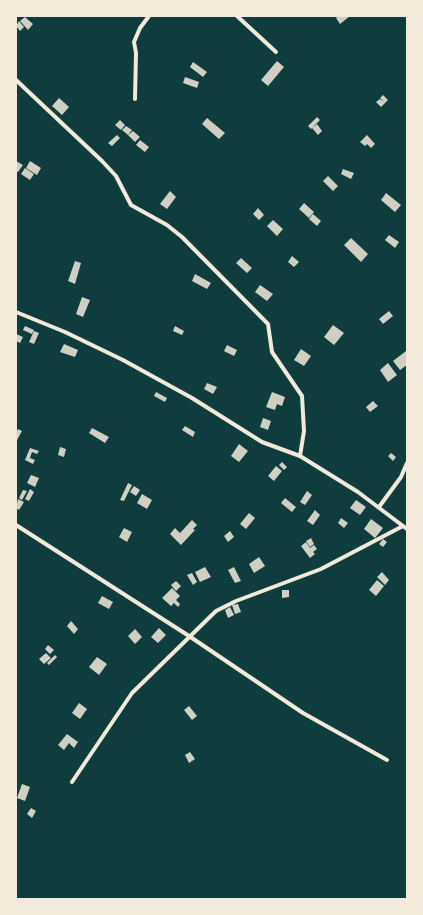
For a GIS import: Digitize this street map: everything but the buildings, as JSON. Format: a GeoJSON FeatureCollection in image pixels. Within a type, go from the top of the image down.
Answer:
{"type":"FeatureCollection","features":[{"type":"Feature","properties":{"kind":"street"},"geometry":{"type":"LineString","coordinates":[[135,99],[136,53],[134,42],[140,28],[149,16]]}},
{"type":"Feature","properties":{"kind":"street"},"geometry":{"type":"LineString","coordinates":[[237,16],[276,52]]}},
{"type":"Feature","properties":{"kind":"street"},"geometry":{"type":"LineString","coordinates":[[16,80],[116,176],[131,205],[167,225],[182,237],[268,324],[272,352],[302,396],[304,431],[300,456]]}},
{"type":"Feature","properties":{"kind":"street"},"geometry":{"type":"LineString","coordinates":[[16,312],[65,332],[123,360],[192,398],[262,442],[300,456],[328,472],[379,507],[407,529]]}},
{"type":"Feature","properties":{"kind":"street"},"geometry":{"type":"LineString","coordinates":[[379,507],[401,478],[407,463]]}},
{"type":"Feature","properties":{"kind":"street"},"geometry":{"type":"LineString","coordinates":[[16,526],[189,636],[303,712],[387,760]]}},
{"type":"Feature","properties":{"kind":"street"},"geometry":{"type":"LineString","coordinates":[[72,782],[132,694],[216,611],[226,605],[321,569],[403,526]]}}]}
